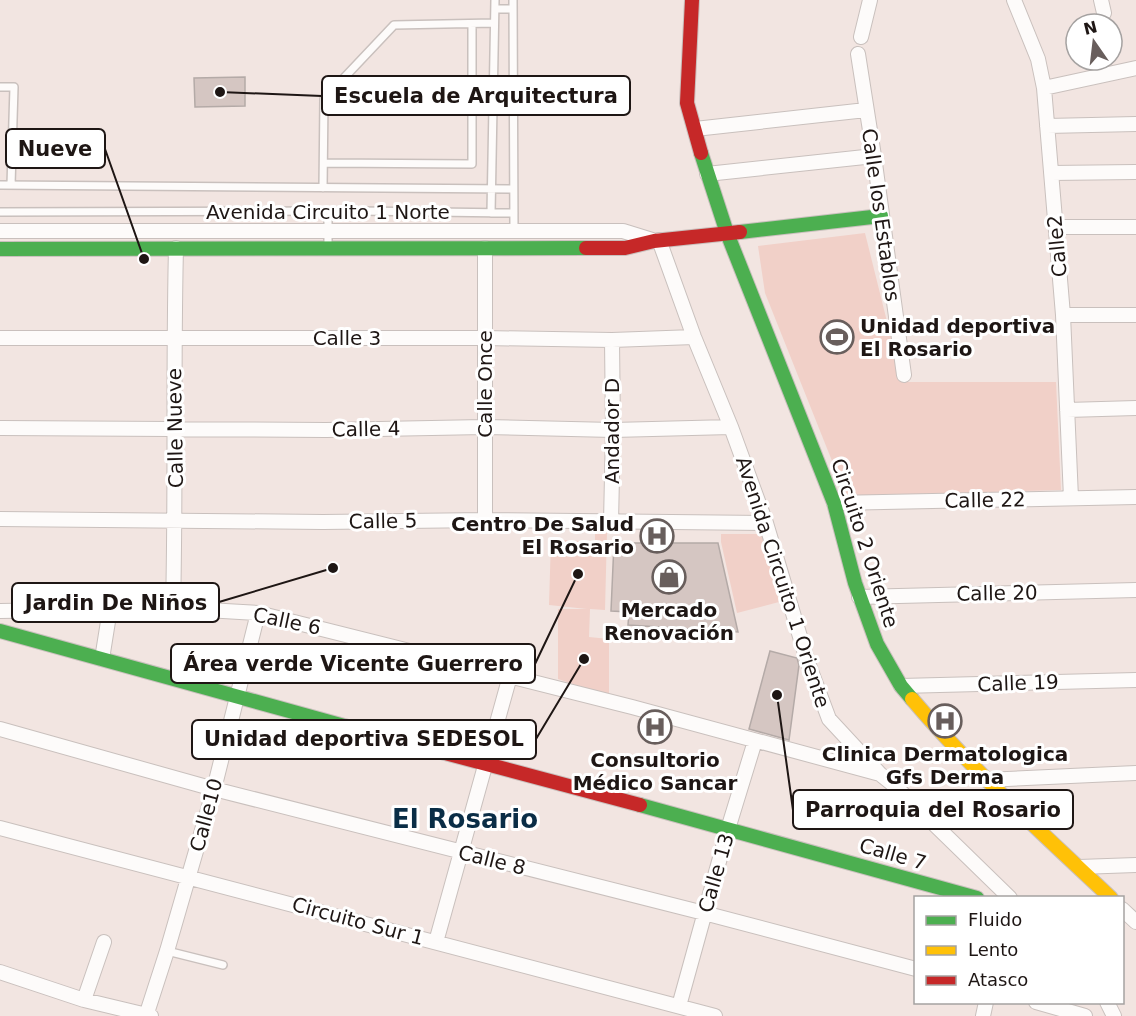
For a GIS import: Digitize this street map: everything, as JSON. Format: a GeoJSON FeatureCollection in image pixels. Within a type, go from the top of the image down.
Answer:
{"type":"FeatureCollection","features":[{"type":"Feature","properties":{"kind":"street","name":"Circuito 2 Oriente"},"geometry":{"type":"LineString","coordinates":[[692,0],[687,103],[694,129],[727,233],[834,503],[859,597],[877,644],[901,686],[938,730],[986,780],[1110,896]]}},
{"type":"Feature","properties":{"kind":"street"},"geometry":{"type":"LineString","coordinates":[[861,37],[870,0]]}},
{"type":"Feature","properties":{"kind":"street","name":"Calle2"},"geometry":{"type":"LineString","coordinates":[[1014,0],[1038,59],[1044,88],[1063,315],[1071,498]]}},
{"type":"Feature","properties":{"kind":"street","name":"Calle los Establos"},"geometry":{"type":"LineString","coordinates":[[858,54],[904,375]]}},
{"type":"Feature","properties":{"kind":"street"},"geometry":{"type":"LineString","coordinates":[[1044,88],[1136,68]]}},
{"type":"Feature","properties":{"kind":"street"},"geometry":{"type":"LineString","coordinates":[[694,129],[866,110]]}},
{"type":"Feature","properties":{"kind":"street"},"geometry":{"type":"LineString","coordinates":[[1047,126],[1136,124]]}},
{"type":"Feature","properties":{"kind":"street"},"geometry":{"type":"LineString","coordinates":[[707,174],[874,156]]}},
{"type":"Feature","properties":{"kind":"street"},"geometry":{"type":"LineString","coordinates":[[1051,173],[1136,172]]}},
{"type":"Feature","properties":{"kind":"street"},"geometry":{"type":"LineString","coordinates":[[656,240],[881,216]]}},
{"type":"Feature","properties":{"kind":"street","name":"Avenida Circuito 1 Norte"},"geometry":{"type":"LineString","coordinates":[[0,231],[30,222],[328,231],[623,231],[656,240]]}},
{"type":"Feature","properties":{"kind":"street"},"geometry":{"type":"LineString","coordinates":[[1056,227],[1136,227]]}},
{"type":"Feature","properties":{"kind":"street","name":"Avenida Circuito 1 Norte"},"geometry":{"type":"LineString","coordinates":[[0,249],[625,248],[656,240]]}},
{"type":"Feature","properties":{"kind":"street","name":"Avenida Circuito 1 Oriente"},"geometry":{"type":"LineString","coordinates":[[656,240],[731,427],[765,523],[807,660],[829,719],[880,774],[1009,896]]}},
{"type":"Feature","properties":{"kind":"street","name":"Calle Nueve"},"geometry":{"type":"LineString","coordinates":[[174,608],[176,248]]}},
{"type":"Feature","properties":{"kind":"street","name":"Calle Once"},"geometry":{"type":"LineString","coordinates":[[485,248],[485,520]]}},
{"type":"Feature","properties":{"kind":"street"},"geometry":{"type":"LineString","coordinates":[[1063,315],[1136,315]]}},
{"type":"Feature","properties":{"kind":"street","name":"Calle 3"},"geometry":{"type":"LineString","coordinates":[[0,338],[612,340],[694,337]]}},
{"type":"Feature","properties":{"kind":"street","name":"Andador D"},"geometry":{"type":"LineString","coordinates":[[611,522],[614,430],[612,340]]}},
{"type":"Feature","properties":{"kind":"street"},"geometry":{"type":"LineString","coordinates":[[1067,410],[1136,408]]}},
{"type":"Feature","properties":{"kind":"street","name":"Calle 4"},"geometry":{"type":"LineString","coordinates":[[0,428],[175,430],[484,427],[614,430],[731,427]]}},
{"type":"Feature","properties":{"kind":"street","name":"Calle 22"},"geometry":{"type":"LineString","coordinates":[[834,503],[1136,497]]}},
{"type":"Feature","properties":{"kind":"street","name":"Calle 5"},"geometry":{"type":"LineString","coordinates":[[0,519],[765,523]]}},
{"type":"Feature","properties":{"kind":"street","name":"Calle 20"},"geometry":{"type":"LineString","coordinates":[[859,597],[1136,590]]}},
{"type":"Feature","properties":{"kind":"street","name":"Calle 6"},"geometry":{"type":"LineString","coordinates":[[0,611],[174,608],[258,613],[510,676],[880,774]]}},
{"type":"Feature","properties":{"kind":"street"},"geometry":{"type":"LineString","coordinates":[[102,659],[110,609]]}},
{"type":"Feature","properties":{"kind":"street","name":"Calle10"},"geometry":{"type":"LineString","coordinates":[[147,1016],[214,789],[258,613]]}},
{"type":"Feature","properties":{"kind":"street","name":"Calle 7"},"geometry":{"type":"LineString","coordinates":[[0,631],[237,698],[973,896]]}},
{"type":"Feature","properties":{"kind":"street"},"geometry":{"type":"LineString","coordinates":[[436,942],[510,676]]}},
{"type":"Feature","properties":{"kind":"street","name":"Calle 19"},"geometry":{"type":"LineString","coordinates":[[901,686],[1136,680]]}},
{"type":"Feature","properties":{"kind":"street","name":"Calle 8"},"geometry":{"type":"LineString","coordinates":[[0,729],[214,789],[705,913],[914,969]]}},
{"type":"Feature","properties":{"kind":"street","name":"Calle 13"},"geometry":{"type":"LineString","coordinates":[[679,1006],[755,741]]}},
{"type":"Feature","properties":{"kind":"street"},"geometry":{"type":"LineString","coordinates":[[986,780],[1136,773]]}},
{"type":"Feature","properties":{"kind":"street","name":"Circuito Sur 1"},"geometry":{"type":"LineString","coordinates":[[0,828],[715,1016]]}},
{"type":"Feature","properties":{"kind":"street"},"geometry":{"type":"LineString","coordinates":[[1079,867],[1136,865]]}},
{"type":"Feature","properties":{"kind":"street"},"geometry":{"type":"LineString","coordinates":[[1124,911],[1136,922]]}},
{"type":"Feature","properties":{"kind":"street"},"geometry":{"type":"LineString","coordinates":[[84,1000],[104,942]]}},
{"type":"Feature","properties":{"kind":"street"},"geometry":{"type":"LineString","coordinates":[[0,972],[84,1000],[147,1016]]}},
{"type":"Feature","properties":{"kind":"street"},"geometry":{"type":"LineString","coordinates":[[1043,1004],[1085,1016]]}},
{"type":"Feature","properties":{"kind":"lane"},"geometry":{"type":"LineString","coordinates":[[491,213],[495,0]]}},
{"type":"Feature","properties":{"kind":"lane"},"geometry":{"type":"LineString","coordinates":[[513,0],[514,231]]}},
{"type":"Feature","properties":{"kind":"lane"},"geometry":{"type":"LineString","coordinates":[[495,9],[513,9]]}},
{"type":"Feature","properties":{"kind":"lane"},"geometry":{"type":"LineString","coordinates":[[323,188],[324,99],[394,25],[494,23]]}},
{"type":"Feature","properties":{"kind":"lane"},"geometry":{"type":"LineString","coordinates":[[324,163],[471,164],[472,24]]}},
{"type":"Feature","properties":{"kind":"lane"},"geometry":{"type":"LineString","coordinates":[[0,87],[14,87],[11,185]]}},
{"type":"Feature","properties":{"kind":"lane"},"geometry":{"type":"LineString","coordinates":[[0,185],[513,189]]}},
{"type":"Feature","properties":{"kind":"lane"},"geometry":{"type":"LineString","coordinates":[[0,212],[30,222],[328,211],[514,213]]}},
{"type":"Feature","properties":{"kind":"lane"},"geometry":{"type":"LineString","coordinates":[[328,211],[328,248]]}},
{"type":"Feature","properties":{"kind":"lane"},"geometry":{"type":"LineString","coordinates":[[28,249],[30,222]]}},
{"type":"Feature","properties":{"kind":"lane"},"geometry":{"type":"LineString","coordinates":[[167,951],[223,965]]}},
{"type":"Feature","properties":{"kind":"shaded area","name":"Unidad deportiva El Rosario"},"geometry":{"type":"Polygon","coordinates":[[[865,233],[902,382],[1056,382],[1061,490],[846,496],[765,293],[758,246],[865,233]]]}},
{"type":"Feature","properties":{"kind":"shaded area"},"geometry":{"type":"Polygon","coordinates":[[[595,532],[607,532],[605,610],[590,609],[589,637],[609,639],[609,696],[558,679],[558,609],[587,609],[549,605],[551,539],[595,542],[595,532]]]}},
{"type":"Feature","properties":{"kind":"shaded area"},"geometry":{"type":"Polygon","coordinates":[[[721,534],[763,534],[779,602],[737,613],[721,534]]]}},
{"type":"Feature","properties":{"kind":"building"},"geometry":{"type":"Polygon","coordinates":[[[245,77],[245,106],[195,107],[194,78],[245,77]]]}},
{"type":"Feature","properties":{"kind":"building","name":"Mercado Renovación"},"geometry":{"type":"Polygon","coordinates":[[[614,543],[718,543],[738,632],[628,625],[629,612],[611,611],[614,543]]]}},
{"type":"Feature","properties":{"kind":"building"},"geometry":{"type":"Polygon","coordinates":[[[770,651],[797,658],[799,665],[789,740],[749,729],[770,651]]]}},
{"type":"Feature","properties":{"kind":"traffic: fast"},"geometry":{"type":"LineString","coordinates":[[701,153],[727,233],[834,503],[855,583],[877,644],[901,686],[912,699]]}},
{"type":"Feature","properties":{"kind":"traffic: fast"},"geometry":{"type":"LineString","coordinates":[[740,232],[881,216]]}},
{"type":"Feature","properties":{"kind":"traffic: fast"},"geometry":{"type":"LineString","coordinates":[[0,249],[586,248]]}},
{"type":"Feature","properties":{"kind":"traffic: fast"},"geometry":{"type":"LineString","coordinates":[[0,631],[355,729]]}},
{"type":"Feature","properties":{"kind":"traffic: fast"},"geometry":{"type":"LineString","coordinates":[[640,805],[970,896]]}},
{"type":"Feature","properties":{"kind":"traffic: slow"},"geometry":{"type":"LineString","coordinates":[[912,699],[984,777],[1109,896]]}},
{"type":"Feature","properties":{"kind":"traffic: jam"},"geometry":{"type":"LineString","coordinates":[[692,0],[687,103],[701,153]]}},
{"type":"Feature","properties":{"kind":"traffic: jam"},"geometry":{"type":"LineString","coordinates":[[586,248],[625,248],[654,241],[740,232]]}},
{"type":"Feature","properties":{"kind":"traffic: jam"},"geometry":{"type":"LineString","coordinates":[[355,729],[640,805]]}},
{"type":"Feature","properties":{"kind":"place","name":"Escuela de Arquitectura"},"geometry":{"type":"Point","coordinates":[220,92]}},
{"type":"Feature","properties":{"kind":"place","name":"Nueve"},"geometry":{"type":"Point","coordinates":[144,259]}},
{"type":"Feature","properties":{"kind":"place","name":"Unidad deportiva El Rosario"},"geometry":{"type":"Point","coordinates":[837,337]}},
{"type":"Feature","properties":{"kind":"place","name":"Centro De Salud El Rosario"},"geometry":{"type":"Point","coordinates":[657,536]}},
{"type":"Feature","properties":{"kind":"place","name":"Jardin De Niños"},"geometry":{"type":"Point","coordinates":[333,568]}},
{"type":"Feature","properties":{"kind":"place","name":"Área verde Vicente Guerrero"},"geometry":{"type":"Point","coordinates":[578,574]}},
{"type":"Feature","properties":{"kind":"place","name":"Mercado Renovación"},"geometry":{"type":"Point","coordinates":[669,577]}},
{"type":"Feature","properties":{"kind":"place","name":"Unidad deportiva SEDESOL"},"geometry":{"type":"Point","coordinates":[584,659]}},
{"type":"Feature","properties":{"kind":"place","name":"Parroquia del Rosario"},"geometry":{"type":"Point","coordinates":[777,695]}},
{"type":"Feature","properties":{"kind":"place","name":"Clinica Dermatologica Gfs Derma"},"geometry":{"type":"Point","coordinates":[945,721]}},
{"type":"Feature","properties":{"kind":"place","name":"Consultorio Médico Sancar"},"geometry":{"type":"Point","coordinates":[655,727]}},
{"type":"Feature","properties":{"kind":"district","name":"El Rosario"},"geometry":{"type":"Point","coordinates":[465,819]}}]}
